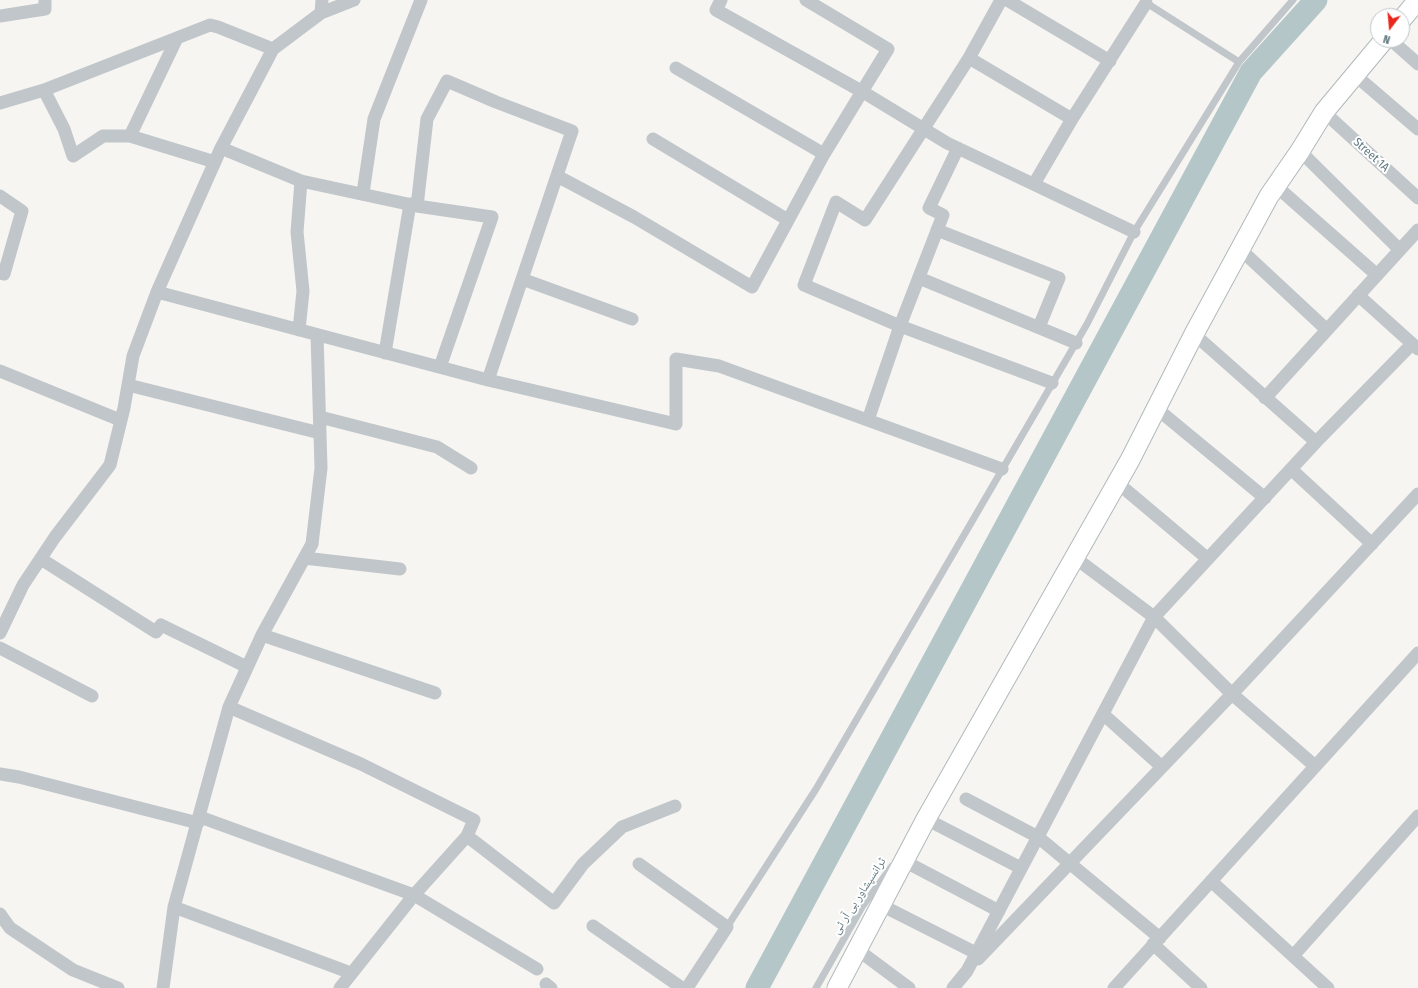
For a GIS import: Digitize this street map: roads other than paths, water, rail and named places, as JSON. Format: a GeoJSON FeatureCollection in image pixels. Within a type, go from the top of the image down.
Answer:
{"type":"FeatureCollection","features":[{"type":"Feature","properties":{"kind":"street"},"geometry":{"type":"LineString","coordinates":[[0,16],[45,9],[45,0]]}},
{"type":"Feature","properties":{"kind":"street"},"geometry":{"type":"LineString","coordinates":[[0,633],[23,585],[110,465],[124,408],[133,356],[158,292],[221,148],[274,49],[322,6],[354,0]]}},
{"type":"Feature","properties":{"kind":"street"},"geometry":{"type":"LineString","coordinates":[[363,193],[374,119],[421,0]]}},
{"type":"Feature","properties":{"kind":"street"},"geometry":{"type":"LineString","coordinates":[[720,0],[716,10],[863,92],[922,128],[958,148],[1134,232]]}},
{"type":"Feature","properties":{"kind":"street"},"geometry":{"type":"LineString","coordinates":[[557,176],[634,217],[752,287],[824,154],[888,49],[806,0]]}},
{"type":"Feature","properties":{"kind":"street"},"geometry":{"type":"LineString","coordinates":[[1001,0],[969,58],[922,128],[865,220],[836,202],[804,285],[900,326],[1052,383]]}},
{"type":"Feature","properties":{"kind":"street"},"geometry":{"type":"LineString","coordinates":[[1007,0],[1110,61]]}},
{"type":"Feature","properties":{"kind":"street"},"geometry":{"type":"LineString","coordinates":[[1410,10],[1418,1]]}},
{"type":"Feature","properties":{"kind":"street"},"geometry":{"type":"LineString","coordinates":[[1034,184],[1072,119],[1110,61],[1143,2]]}},
{"type":"Feature","properties":{"kind":"street"},"geometry":{"type":"LineString","coordinates":[[0,103],[44,90],[210,25],[218,26],[274,49]]}},
{"type":"Feature","properties":{"kind":"street"},"geometry":{"type":"LineString","coordinates":[[130,136],[177,38]]}},
{"type":"Feature","properties":{"kind":"street"},"geometry":{"type":"LineString","coordinates":[[837,988],[926,819],[1130,460],[1194,334],[1276,186],[1324,112],[1377,48]]}},
{"type":"Feature","properties":{"kind":"street"},"geometry":{"type":"LineString","coordinates":[[1400,48],[1418,64]]}},
{"type":"Feature","properties":{"kind":"street"},"geometry":{"type":"LineString","coordinates":[[969,58],[1072,119]]}},
{"type":"Feature","properties":{"kind":"street"},"geometry":{"type":"LineString","coordinates":[[676,68],[824,154]]}},
{"type":"Feature","properties":{"kind":"street"},"geometry":{"type":"LineString","coordinates":[[1355,75],[1418,129]]}},
{"type":"Feature","properties":{"kind":"street"},"geometry":{"type":"LineString","coordinates":[[385,353],[413,205],[427,119],[447,80],[496,102],[572,131],[488,380]]}},
{"type":"Feature","properties":{"kind":"street"},"geometry":{"type":"LineString","coordinates":[[44,90],[64,128],[73,156],[103,136],[130,136],[215,162]]}},
{"type":"Feature","properties":{"kind":"street","name":"Street 1A"},"geometry":{"type":"LineString","coordinates":[[1324,112],[1418,198]]}},
{"type":"Feature","properties":{"kind":"street"},"geometry":{"type":"LineString","coordinates":[[653,139],[788,220]]}},
{"type":"Feature","properties":{"kind":"street"},"geometry":{"type":"LineString","coordinates":[[221,148],[301,181],[363,193],[413,205],[492,217],[440,368]]}},
{"type":"Feature","properties":{"kind":"street"},"geometry":{"type":"LineString","coordinates":[[868,420],[900,326],[943,215],[929,208],[958,148]]}},
{"type":"Feature","properties":{"kind":"street"},"geometry":{"type":"LineString","coordinates":[[1300,151],[1400,250]]}},
{"type":"Feature","properties":{"kind":"street"},"geometry":{"type":"LineString","coordinates":[[299,330],[302,291],[297,232],[301,181]]}},
{"type":"Feature","properties":{"kind":"street"},"geometry":{"type":"LineString","coordinates":[[1276,186],[1377,275]]}},
{"type":"Feature","properties":{"kind":"street"},"geometry":{"type":"LineString","coordinates":[[0,196],[22,211],[4,274],[0,273]]}},
{"type":"Feature","properties":{"kind":"street"},"geometry":{"type":"LineString","coordinates":[[937,230],[1058,278],[1039,327]]}},
{"type":"Feature","properties":{"kind":"street"},"geometry":{"type":"LineString","coordinates":[[1265,398],[1418,230]]}},
{"type":"Feature","properties":{"kind":"street"},"geometry":{"type":"LineString","coordinates":[[1240,249],[1327,330]]}},
{"type":"Feature","properties":{"kind":"street"},"geometry":{"type":"LineString","coordinates":[[919,278],[1076,343]]}},
{"type":"Feature","properties":{"kind":"street"},"geometry":{"type":"LineString","coordinates":[[522,279],[632,320]]}},
{"type":"Feature","properties":{"kind":"street"},"geometry":{"type":"LineString","coordinates":[[158,292],[440,368],[676,424],[676,359],[718,366],[1002,469]]}},
{"type":"Feature","properties":{"kind":"street"},"geometry":{"type":"LineString","coordinates":[[967,971],[1154,617],[1316,442],[1415,347],[1358,295]]}},
{"type":"Feature","properties":{"kind":"street"},"geometry":{"type":"LineString","coordinates":[[1194,334],[1316,442]]}},
{"type":"Feature","properties":{"kind":"street"},"geometry":{"type":"LineString","coordinates":[[163,988],[174,907],[229,707],[262,635],[312,544],[321,468],[317,335]]}},
{"type":"Feature","properties":{"kind":"street"},"geometry":{"type":"LineString","coordinates":[[0,372],[120,420]]}},
{"type":"Feature","properties":{"kind":"street"},"geometry":{"type":"LineString","coordinates":[[128,386],[320,433]]}},
{"type":"Feature","properties":{"kind":"street"},"geometry":{"type":"LineString","coordinates":[[1156,408],[1265,498]]}},
{"type":"Feature","properties":{"kind":"street"},"geometry":{"type":"LineString","coordinates":[[320,417],[437,447],[471,468]]}},
{"type":"Feature","properties":{"kind":"street"},"geometry":{"type":"LineString","coordinates":[[1291,469],[1372,544]]}},
{"type":"Feature","properties":{"kind":"street"},"geometry":{"type":"LineString","coordinates":[[1126,490],[1208,559]]}},
{"type":"Feature","properties":{"kind":"street"},"geometry":{"type":"LineString","coordinates":[[953,988],[967,971],[1232,694],[1418,494]]}},
{"type":"Feature","properties":{"kind":"street"},"geometry":{"type":"LineString","coordinates":[[1074,557],[1154,617],[1232,694],[1315,766]]}},
{"type":"Feature","properties":{"kind":"street"},"geometry":{"type":"LineString","coordinates":[[304,558],[400,569]]}},
{"type":"Feature","properties":{"kind":"street"},"geometry":{"type":"LineString","coordinates":[[41,559],[156,632],[162,625],[247,667]]}},
{"type":"Feature","properties":{"kind":"street"},"geometry":{"type":"LineString","coordinates":[[262,635],[435,693]]}},
{"type":"Feature","properties":{"kind":"street"},"geometry":{"type":"LineString","coordinates":[[0,648],[92,696]]}},
{"type":"Feature","properties":{"kind":"street"},"geometry":{"type":"LineString","coordinates":[[1114,988],[1418,653]]}},
{"type":"Feature","properties":{"kind":"street"},"geometry":{"type":"LineString","coordinates":[[229,707],[361,764],[474,820],[466,836],[414,895],[340,988]]}},
{"type":"Feature","properties":{"kind":"street"},"geometry":{"type":"LineString","coordinates":[[1103,714],[1162,767]]}},
{"type":"Feature","properties":{"kind":"street"},"geometry":{"type":"LineString","coordinates":[[0,774],[19,777],[199,820],[414,895],[537,969]]}},
{"type":"Feature","properties":{"kind":"street"},"geometry":{"type":"LineString","coordinates":[[966,800],[1038,836],[1071,862],[1156,941],[1201,988]]}},
{"type":"Feature","properties":{"kind":"street"},"geometry":{"type":"LineString","coordinates":[[466,836],[554,903],[583,864],[622,827],[674,806]]}},
{"type":"Feature","properties":{"kind":"street"},"geometry":{"type":"LineString","coordinates":[[1293,956],[1418,816]]}},
{"type":"Feature","properties":{"kind":"street"},"geometry":{"type":"LineString","coordinates":[[926,819],[1021,868]]}},
{"type":"Feature","properties":{"kind":"street"},"geometry":{"type":"LineString","coordinates":[[904,861],[998,911]]}},
{"type":"Feature","properties":{"kind":"street"},"geometry":{"type":"LineString","coordinates":[[639,864],[727,927],[687,988]]}},
{"type":"Feature","properties":{"kind":"street"},"geometry":{"type":"LineString","coordinates":[[1211,881],[1328,988]]}},
{"type":"Feature","properties":{"kind":"street"},"geometry":{"type":"LineString","coordinates":[[881,906],[976,953]]}},
{"type":"Feature","properties":{"kind":"street"},"geometry":{"type":"LineString","coordinates":[[174,907],[351,973]]}},
{"type":"Feature","properties":{"kind":"street"},"geometry":{"type":"LineString","coordinates":[[0,914],[10,928],[73,970],[118,988]]}},
{"type":"Feature","properties":{"kind":"street"},"geometry":{"type":"LineString","coordinates":[[593,926],[682,988]]}},
{"type":"Feature","properties":{"kind":"street"},"geometry":{"type":"LineString","coordinates":[[858,950],[909,988]]}},
{"type":"Feature","properties":{"kind":"lane"},"geometry":{"type":"LineString","coordinates":[[727,927],[816,788],[1076,343],[1134,232],[1239,62],[1293,0]]}},
{"type":"Feature","properties":{"kind":"lane"},"geometry":{"type":"LineString","coordinates":[[1143,2],[1239,62]]}},
{"type":"Feature","properties":{"kind":"lane","name":"ٹرانسپشاور بی آر ٹی"},"geometry":{"type":"LineString","coordinates":[[816,988],[862,907],[926,819]]}},
{"type":"Feature","properties":{"kind":"waterway"},"geometry":{"type":"LineString","coordinates":[[757,988],[1251,72],[1316,0]]}}]}
